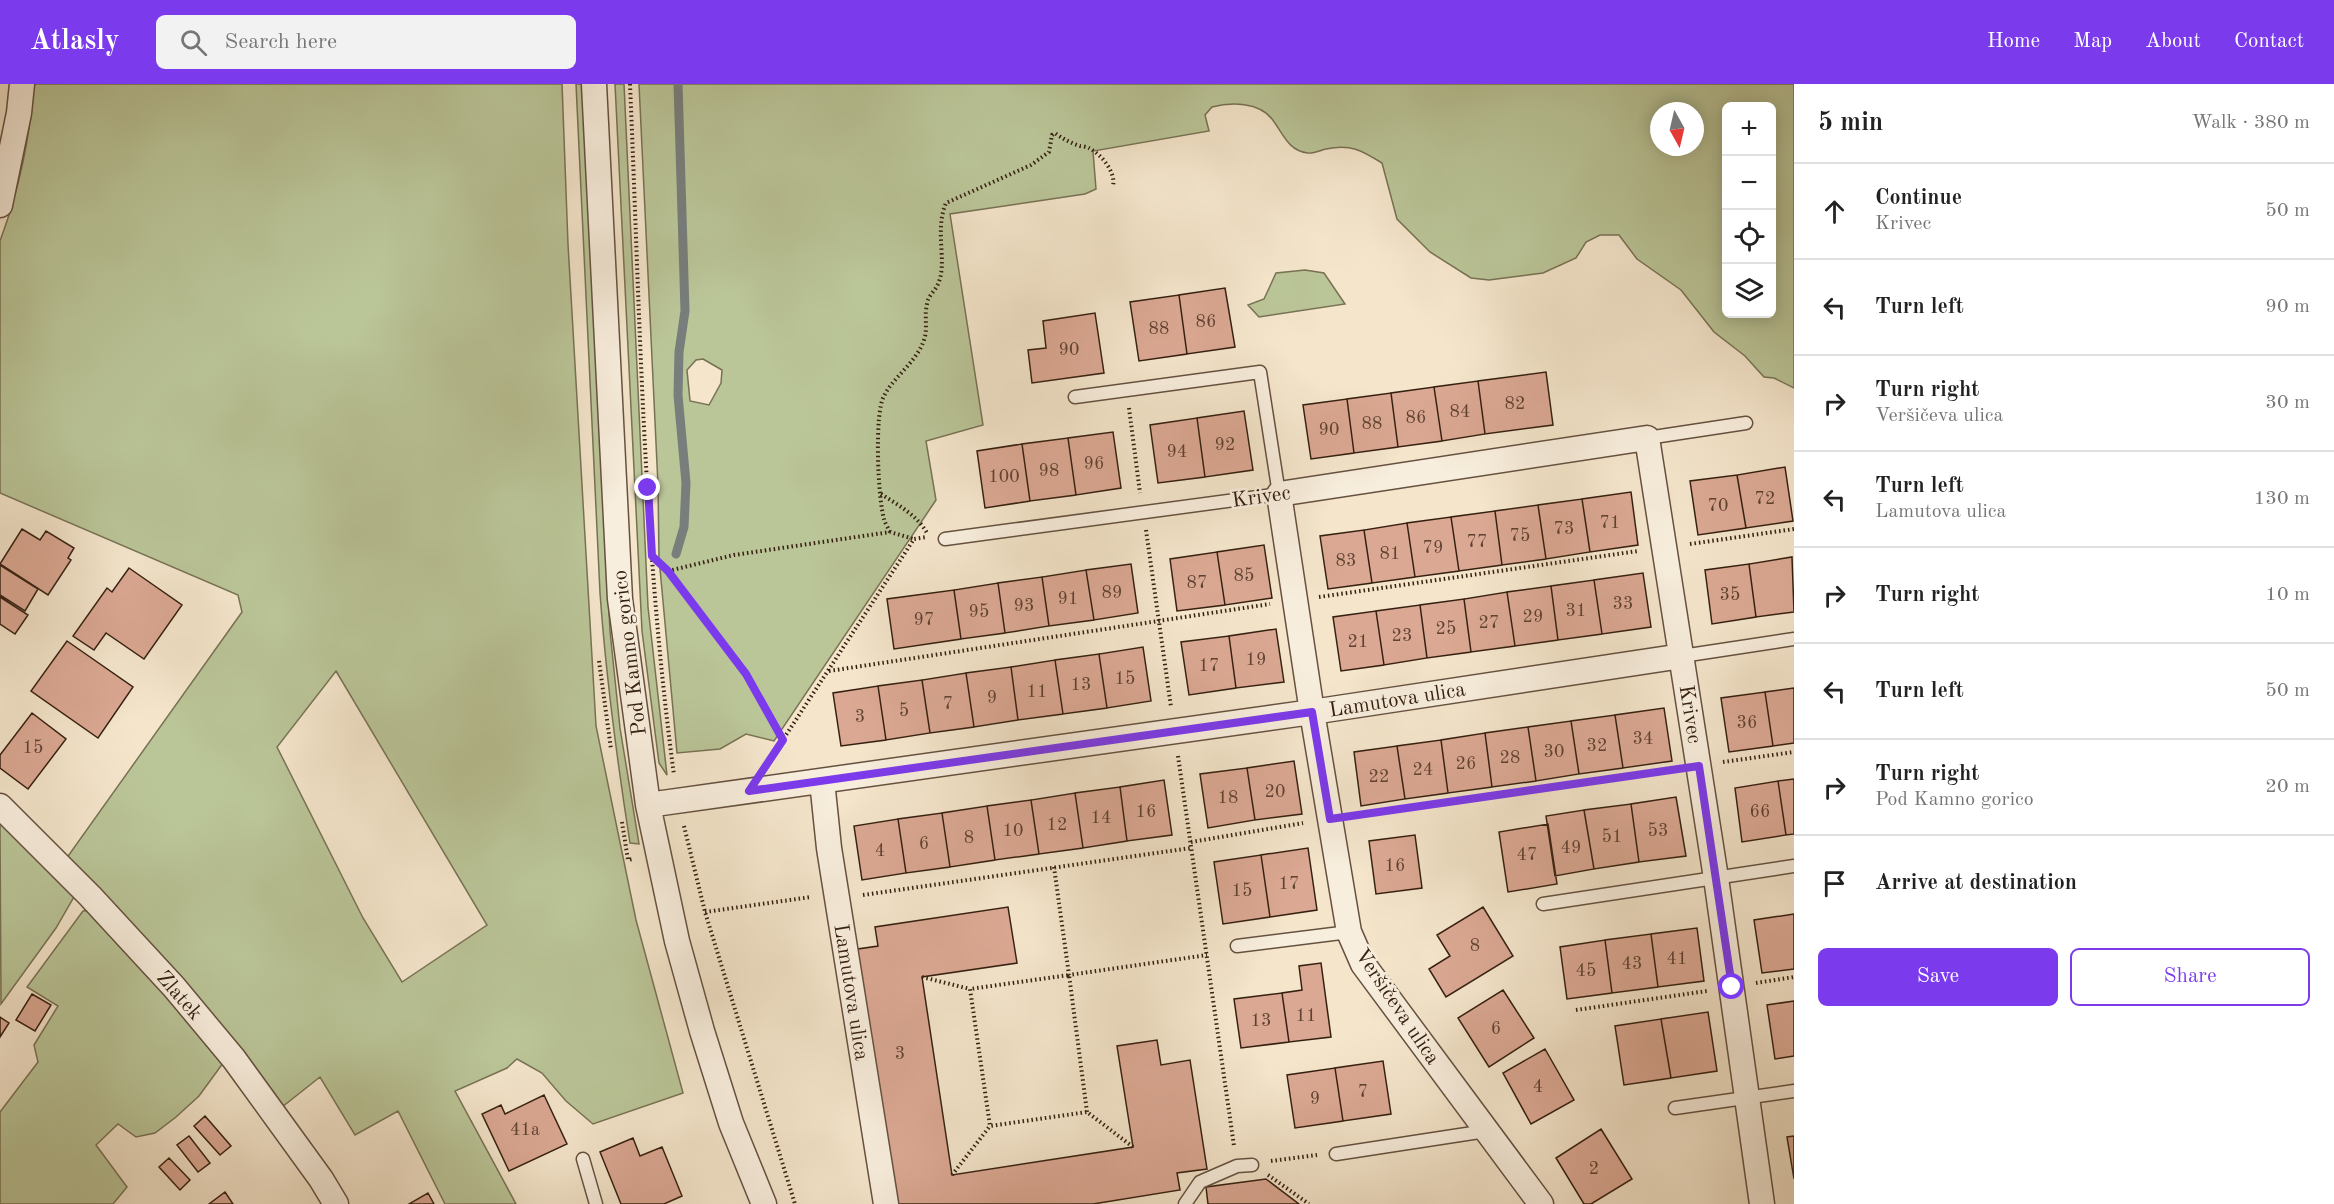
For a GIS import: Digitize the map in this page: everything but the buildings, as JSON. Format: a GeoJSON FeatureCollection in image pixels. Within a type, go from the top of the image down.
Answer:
{"type":"FeatureCollection","features":[{"type":"Feature","properties":{"kind":"street"},"geometry":{"type":"LineString","coordinates":[[0,205],[19,113],[22,84]]}},
{"type":"Feature","properties":{"kind":"street","name":"Pod Kamno gorico"},"geometry":{"type":"LineString","coordinates":[[594,84],[620,599],[648,805],[676,941],[702,1031],[731,1123],[764,1204]]}},
{"type":"Feature","properties":{"kind":"street","name":"Krivec"},"geometry":{"type":"LineString","coordinates":[[1279,494],[1647,438],[1716,878],[1762,1204]]}},
{"type":"Feature","properties":{"kind":"street","name":"Veršičeva ulica"},"geometry":{"type":"LineString","coordinates":[[1279,494],[1312,712],[1349,932],[1363,964],[1541,1204]]}},
{"type":"Feature","properties":{"kind":"street","name":"Lamutova ulica"},"geometry":{"type":"LineString","coordinates":[[648,805],[1312,712],[1682,656]]}},
{"type":"Feature","properties":{"kind":"street","name":"Lamutova ulica"},"geometry":{"type":"LineString","coordinates":[[822,781],[837,898],[886,1204]]}},
{"type":"Feature","properties":{"kind":"street","name":"Zlatek"},"geometry":{"type":"LineString","coordinates":[[0,806],[90,896],[174,987],[234,1059],[321,1179],[336,1204]]}},
{"type":"Feature","properties":{"kind":"lane"},"geometry":{"type":"LineString","coordinates":[[1075,397],[1260,372],[1279,494]]}},
{"type":"Feature","properties":{"kind":"lane","name":"Krivec"},"geometry":{"type":"LineString","coordinates":[[1647,438],[1746,423]]}},
{"type":"Feature","properties":{"kind":"lane","name":"Krivec"},"geometry":{"type":"LineString","coordinates":[[945,539],[1279,494]]}},
{"type":"Feature","properties":{"kind":"lane","name":"Lamutova ulica"},"geometry":{"type":"LineString","coordinates":[[1682,656],[1794,639]]}},
{"type":"Feature","properties":{"kind":"lane"},"geometry":{"type":"LineString","coordinates":[[1543,904],[1794,866]]}},
{"type":"Feature","properties":{"kind":"lane"},"geometry":{"type":"LineString","coordinates":[[1237,946],[1349,932]]}},
{"type":"Feature","properties":{"kind":"lane"},"geometry":{"type":"LineString","coordinates":[[1676,1108],[1794,1091]]}},
{"type":"Feature","properties":{"kind":"lane"},"geometry":{"type":"LineString","coordinates":[[1336,1154],[1486,1131]]}},
{"type":"Feature","properties":{"kind":"lane"},"geometry":{"type":"LineString","coordinates":[[583,1159],[596,1204]]}},
{"type":"Feature","properties":{"kind":"lane"},"geometry":{"type":"LineString","coordinates":[[1185,1204],[1200,1182],[1237,1166],[1252,1165]]}},
{"type":"Feature","properties":{"kind":"path","name":"Pod Kamno gorico"},"geometry":{"type":"LineString","coordinates":[[630,84],[652,556],[668,734],[677,801],[705,912],[795,1204]]}},
{"type":"Feature","properties":{"kind":"path"},"geometry":{"type":"LineString","coordinates":[[890,532],[884,519],[878,456],[882,399],[891,383],[916,356],[925,339],[927,301],[939,284],[940,217],[946,203],[1031,165],[1049,152],[1052,135],[1055,133],[1065,140],[1088,147],[1099,156],[1109,168],[1114,180],[1113,186]]}},
{"type":"Feature","properties":{"kind":"path"},"geometry":{"type":"LineString","coordinates":[[1126,390],[1237,1166]]}},
{"type":"Feature","properties":{"kind":"path"},"geometry":{"type":"LineString","coordinates":[[668,571],[734,555],[890,532],[914,539],[929,536],[923,525],[911,514],[881,493]]}},
{"type":"Feature","properties":{"kind":"path"},"geometry":{"type":"LineString","coordinates":[[749,791],[914,539]]}},
{"type":"Feature","properties":{"kind":"path"},"geometry":{"type":"LineString","coordinates":[[652,556],[668,571],[746,674],[783,740]]}},
{"type":"Feature","properties":{"kind":"path"},"geometry":{"type":"LineString","coordinates":[[1191,842],[1330,819],[1794,752]]}},
{"type":"Feature","properties":{"kind":"path"},"geometry":{"type":"LineString","coordinates":[[705,912],[820,896],[837,898],[1191,848]]}},
{"type":"Feature","properties":{"kind":"path"},"geometry":{"type":"LineString","coordinates":[[1054,867],[1087,1112],[1133,1147]]}},
{"type":"Feature","properties":{"kind":"path"},"geometry":{"type":"LineString","coordinates":[[922,977],[970,989],[1207,955]]}},
{"type":"Feature","properties":{"kind":"path"},"geometry":{"type":"LineString","coordinates":[[1576,1010],[1794,977]]}},
{"type":"Feature","properties":{"kind":"path"},"geometry":{"type":"LineString","coordinates":[[970,989],[990,1126]]}},
{"type":"Feature","properties":{"kind":"path"},"geometry":{"type":"LineString","coordinates":[[952,1175],[990,1126],[1087,1112]]}},
{"type":"Feature","properties":{"kind":"path"},"geometry":{"type":"LineString","coordinates":[[1252,1165],[1284,1158],[1336,1154]]}},
{"type":"Feature","properties":{"kind":"path"},"geometry":{"type":"LineString","coordinates":[[1252,1165],[1309,1204]]}},
{"type":"Feature","properties":{"kind":"green space"},"geometry":{"type":"Polygon","coordinates":[[[34,84],[562,84],[568,244],[596,726],[636,920],[683,1093],[593,1124],[566,1101],[542,1073],[517,1059],[507,1068],[455,1091],[516,1204],[445,1204],[398,1111],[355,1135],[320,1077],[282,1107],[66,859],[242,612],[238,595],[0,493],[0,241],[18,183],[34,84]],[[336,671],[277,747],[363,918],[402,982],[487,925],[336,671]]]}},
{"type":"Feature","properties":{"kind":"green space"},"geometry":{"type":"Polygon","coordinates":[[[576,84],[583,84],[610,631],[620,728],[639,844],[630,843],[612,718],[602,624],[576,84]]]}},
{"type":"Feature","properties":{"kind":"green space"},"geometry":{"type":"Polygon","coordinates":[[[615,84],[624,84],[648,607],[667,775],[659,763],[642,631],[615,84]]]}},
{"type":"Feature","properties":{"kind":"green space"},"geometry":{"type":"Polygon","coordinates":[[[639,84],[1794,84],[1794,388],[1774,378],[1764,377],[1745,356],[1714,332],[1681,290],[1637,259],[1619,235],[1600,235],[1586,242],[1576,258],[1543,273],[1489,280],[1471,278],[1430,252],[1397,219],[1382,163],[1362,152],[1342,147],[1310,153],[1301,152],[1291,145],[1272,119],[1260,109],[1228,104],[1212,107],[1205,115],[1209,131],[1093,151],[1096,189],[1085,194],[950,214],[983,425],[926,441],[936,500],[774,741],[746,734],[720,749],[677,753],[659,558],[658,485],[639,84]],[[703,359],[696,360],[687,370],[690,401],[709,405],[721,383],[722,370],[703,359]]]}},
{"type":"Feature","properties":{"kind":"green space"},"geometry":{"type":"Polygon","coordinates":[[[1305,270],[1324,273],[1345,304],[1259,317],[1248,305],[1264,299],[1276,273],[1305,270]]]}},
{"type":"Feature","properties":{"kind":"green space"},"geometry":{"type":"Polygon","coordinates":[[[0,823],[5,823],[75,895],[56,928],[1,1004],[0,823]]]}},
{"type":"Feature","properties":{"kind":"green space"},"geometry":{"type":"Polygon","coordinates":[[[93,910],[226,1059],[199,1096],[155,1133],[136,1137],[118,1124],[96,1145],[127,1187],[113,1204],[0,1204],[0,1112],[38,1062],[34,1045],[58,1006],[27,987],[83,911],[93,910]]]}},
{"type":"Feature","properties":{"kind":"waterway"},"geometry":{"type":"LineString","coordinates":[[676,554],[684,527],[686,483],[678,395],[679,352],[685,311],[678,84]]}},
{"type":"Feature","properties":{"kind":"route"},"geometry":{"type":"LineString","coordinates":[[648,488],[652,556],[668,571],[746,674],[783,740],[749,791],[1312,712],[1330,819],[1699,766],[1732,987]]}}]}
